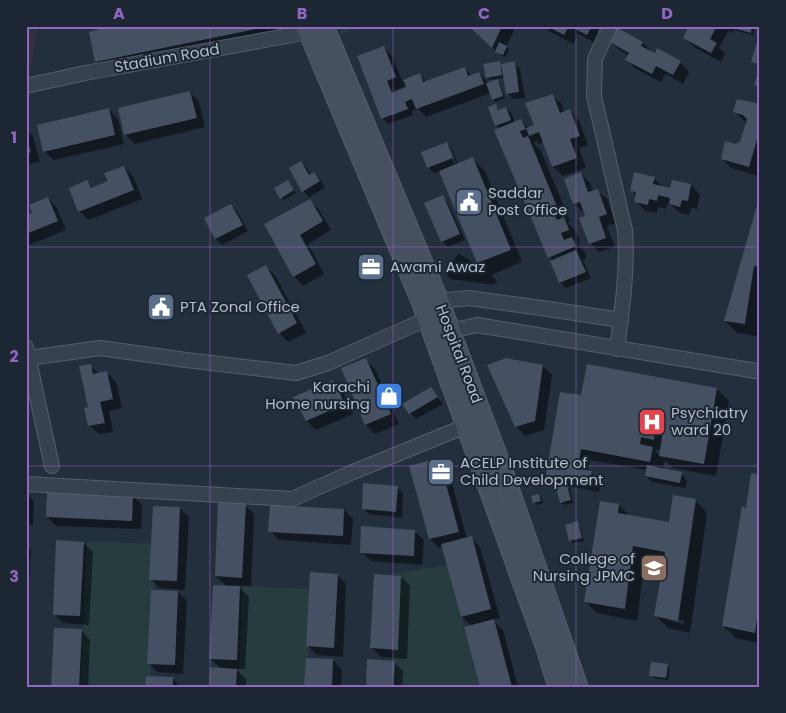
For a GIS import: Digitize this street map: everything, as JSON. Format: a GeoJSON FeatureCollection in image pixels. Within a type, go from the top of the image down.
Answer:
{"type":"FeatureCollection","features":[{"type":"Feature","properties":{"kind":"main road","name":"Hospital Road"},"geometry":{"type":"LineString","coordinates":[[313,28],[439,301],[502,468],[578,687]]}},
{"type":"Feature","properties":{"kind":"main road","name":"Hospital Road"},"geometry":{"type":"LineString","coordinates":[[313,28],[427,319],[546,648],[558,687]]}},
{"type":"Feature","properties":{"kind":"street"},"geometry":{"type":"LineString","coordinates":[[610,26],[595,59],[594,96],[624,230],[626,248],[617,349]]}},
{"type":"Feature","properties":{"kind":"street","name":"Stadium Road"},"geometry":{"type":"LineString","coordinates":[[26,86],[313,28]]}},
{"type":"Feature","properties":{"kind":"street"},"geometry":{"type":"LineString","coordinates":[[439,301],[469,298],[621,320]]}},
{"type":"Feature","properties":{"kind":"street"},"geometry":{"type":"LineString","coordinates":[[52,466],[27,353],[100,348],[296,373],[328,363],[427,319]]}},
{"type":"Feature","properties":{"kind":"street"},"geometry":{"type":"LineString","coordinates":[[450,331],[477,326],[756,371]]}},
{"type":"Feature","properties":{"kind":"street"},"geometry":{"type":"LineString","coordinates":[[26,484],[292,499],[466,426]]}},
{"type":"Feature","properties":{"kind":"shaded area"},"geometry":{"type":"Polygon","coordinates":[[[26,26],[38,26],[28,86],[26,86],[26,26]]]}},
{"type":"Feature","properties":{"kind":"green space"},"geometry":{"type":"Polygon","coordinates":[[[338,26],[361,26],[341,34],[338,26]]]}},
{"type":"Feature","properties":{"kind":"green space"},"geometry":{"type":"Polygon","coordinates":[[[87,541],[156,544],[150,687],[80,687],[87,541]]]}},
{"type":"Feature","properties":{"kind":"green space"},"geometry":{"type":"Polygon","coordinates":[[[447,565],[480,687],[393,687],[396,573],[447,565]]]}},
{"type":"Feature","properties":{"kind":"green space"},"geometry":{"type":"Polygon","coordinates":[[[242,586],[310,589],[307,687],[239,687],[242,586]]]}},
{"type":"Feature","properties":{"kind":"building"},"geometry":{"type":"Polygon","coordinates":[[[111,26],[266,27],[95,62],[89,32],[111,26]]]}},
{"type":"Feature","properties":{"kind":"building"},"geometry":{"type":"Polygon","coordinates":[[[473,26],[502,26],[492,48],[472,29],[473,26]]]}},
{"type":"Feature","properties":{"kind":"building"},"geometry":{"type":"Polygon","coordinates":[[[547,26],[569,26],[564,35],[547,26]]]}},
{"type":"Feature","properties":{"kind":"building"},"geometry":{"type":"Polygon","coordinates":[[[570,26],[592,26],[587,35],[570,26]]]}},
{"type":"Feature","properties":{"kind":"building"},"geometry":{"type":"Polygon","coordinates":[[[689,26],[717,26],[710,39],[717,43],[711,53],[683,38],[689,26]]]}},
{"type":"Feature","properties":{"kind":"building"},"geometry":{"type":"Polygon","coordinates":[[[734,26],[752,26],[751,33],[733,28],[734,26]]]}},
{"type":"Feature","properties":{"kind":"building"},"geometry":{"type":"Polygon","coordinates":[[[616,27],[643,42],[641,46],[655,53],[657,48],[681,61],[673,75],[656,66],[652,74],[625,60],[629,53],[608,41],[616,27]]]}},
{"type":"Feature","properties":{"kind":"building"},"geometry":{"type":"Polygon","coordinates":[[[760,35],[760,64],[751,62],[760,35]]]}},
{"type":"Feature","properties":{"kind":"building"},"geometry":{"type":"Polygon","coordinates":[[[499,42],[507,46],[503,55],[495,52],[499,42]]]}},
{"type":"Feature","properties":{"kind":"building"},"geometry":{"type":"Polygon","coordinates":[[[384,46],[396,77],[387,81],[392,93],[406,87],[403,80],[420,73],[423,82],[465,67],[468,76],[479,72],[484,84],[416,109],[412,99],[405,102],[408,109],[381,119],[357,56],[384,46]]]}},
{"type":"Feature","properties":{"kind":"building"},"geometry":{"type":"Polygon","coordinates":[[[500,61],[502,75],[486,78],[483,64],[500,61]]]}},
{"type":"Feature","properties":{"kind":"building"},"geometry":{"type":"Polygon","coordinates":[[[515,61],[519,92],[506,94],[501,64],[515,61]]]}},
{"type":"Feature","properties":{"kind":"building"},"geometry":{"type":"Polygon","coordinates":[[[760,69],[760,87],[754,85],[760,69]]]}},
{"type":"Feature","properties":{"kind":"building"},"geometry":{"type":"Polygon","coordinates":[[[498,79],[503,96],[492,100],[486,83],[498,79]]]}},
{"type":"Feature","properties":{"kind":"building"},"geometry":{"type":"Polygon","coordinates":[[[190,91],[197,118],[124,135],[118,108],[190,91]]]}},
{"type":"Feature","properties":{"kind":"building"},"geometry":{"type":"Polygon","coordinates":[[[553,94],[560,113],[570,109],[580,136],[570,139],[577,158],[552,167],[539,132],[529,136],[526,128],[534,125],[525,103],[553,94]]]}},
{"type":"Feature","properties":{"kind":"building"},"geometry":{"type":"Polygon","coordinates":[[[737,99],[760,104],[760,129],[749,167],[721,159],[725,141],[735,144],[740,142],[747,119],[743,115],[733,112],[737,99]]]}},
{"type":"Feature","properties":{"kind":"building"},"geometry":{"type":"Polygon","coordinates":[[[496,104],[498,110],[506,107],[511,120],[495,126],[488,107],[496,104]]]}},
{"type":"Feature","properties":{"kind":"building"},"geometry":{"type":"Polygon","coordinates":[[[109,108],[115,135],[43,152],[37,125],[109,108]]]}},
{"type":"Feature","properties":{"kind":"building"},"geometry":{"type":"Polygon","coordinates":[[[521,119],[526,129],[520,131],[523,138],[528,136],[558,209],[553,211],[557,220],[564,217],[569,230],[561,233],[564,240],[572,237],[576,246],[548,258],[494,130],[521,119]]]}},
{"type":"Feature","properties":{"kind":"building"},"geometry":{"type":"Polygon","coordinates":[[[26,136],[31,152],[26,154],[26,136]]]}},
{"type":"Feature","properties":{"kind":"building"},"geometry":{"type":"Polygon","coordinates":[[[447,142],[453,158],[427,168],[421,152],[447,142]]]}},
{"type":"Feature","properties":{"kind":"building"},"geometry":{"type":"Polygon","coordinates":[[[473,157],[511,250],[477,263],[439,171],[473,157]]]}},
{"type":"Feature","properties":{"kind":"building"},"geometry":{"type":"Polygon","coordinates":[[[301,161],[309,175],[314,172],[320,181],[302,192],[289,168],[301,161]]]}},
{"type":"Feature","properties":{"kind":"building"},"geometry":{"type":"Polygon","coordinates":[[[124,166],[134,190],[78,212],[69,188],[87,180],[91,188],[108,181],[104,173],[124,166]]]}},
{"type":"Feature","properties":{"kind":"building"},"geometry":{"type":"Polygon","coordinates":[[[581,172],[588,192],[598,189],[607,214],[599,217],[606,238],[589,244],[579,218],[585,216],[580,202],[573,204],[564,179],[581,172]]]}},
{"type":"Feature","properties":{"kind":"building"},"geometry":{"type":"Polygon","coordinates":[[[634,172],[655,177],[653,184],[670,188],[672,180],[691,184],[688,201],[682,200],[680,207],[669,204],[670,198],[658,195],[657,201],[649,199],[648,205],[634,202],[636,192],[630,191],[634,172]]]}},
{"type":"Feature","properties":{"kind":"building"},"geometry":{"type":"Polygon","coordinates":[[[288,180],[294,190],[280,199],[274,188],[288,180]]]}},
{"type":"Feature","properties":{"kind":"building"},"geometry":{"type":"Polygon","coordinates":[[[443,195],[460,234],[441,242],[424,203],[443,195]]]}},
{"type":"Feature","properties":{"kind":"building"},"geometry":{"type":"Polygon","coordinates":[[[48,197],[58,221],[26,234],[26,215],[32,213],[29,205],[48,197]]]}},
{"type":"Feature","properties":{"kind":"building"},"geometry":{"type":"Polygon","coordinates":[[[759,198],[760,267],[754,266],[745,324],[724,321],[759,198]]]}},
{"type":"Feature","properties":{"kind":"building"},"geometry":{"type":"Polygon","coordinates":[[[310,199],[323,221],[300,235],[316,264],[293,277],[264,224],[310,199]]]}},
{"type":"Feature","properties":{"kind":"building"},"geometry":{"type":"Polygon","coordinates":[[[231,204],[243,225],[215,239],[204,218],[231,204]]]}},
{"type":"Feature","properties":{"kind":"building"},"geometry":{"type":"Polygon","coordinates":[[[576,250],[586,272],[559,283],[550,261],[576,250]]]}},
{"type":"Feature","properties":{"kind":"building"},"geometry":{"type":"Polygon","coordinates":[[[266,265],[297,323],[278,334],[247,275],[266,265]]]}},
{"type":"Feature","properties":{"kind":"building"},"geometry":{"type":"Polygon","coordinates":[[[366,358],[391,414],[365,425],[341,368],[366,358]]]}},
{"type":"Feature","properties":{"kind":"building"},"geometry":{"type":"Polygon","coordinates":[[[506,358],[543,365],[535,421],[515,427],[487,365],[506,358]]]}},
{"type":"Feature","properties":{"kind":"building"},"geometry":{"type":"Polygon","coordinates":[[[91,364],[93,374],[107,371],[113,399],[100,402],[105,423],[88,426],[84,408],[88,407],[79,366],[91,364]]]}},
{"type":"Feature","properties":{"kind":"building"},"geometry":{"type":"Polygon","coordinates":[[[587,364],[717,388],[704,464],[659,456],[663,431],[655,430],[654,440],[641,437],[640,444],[653,447],[650,462],[581,449],[578,469],[592,471],[590,483],[546,475],[560,392],[581,395],[587,364]]]}},
{"type":"Feature","properties":{"kind":"building"},"geometry":{"type":"Polygon","coordinates":[[[333,380],[345,404],[306,421],[293,397],[333,380]]]}},
{"type":"Feature","properties":{"kind":"building"},"geometry":{"type":"Polygon","coordinates":[[[431,387],[438,397],[409,414],[402,404],[431,387]]]}},
{"type":"Feature","properties":{"kind":"building"},"geometry":{"type":"Polygon","coordinates":[[[439,458],[459,532],[429,539],[409,466],[439,458]]]}},
{"type":"Feature","properties":{"kind":"building"},"geometry":{"type":"Polygon","coordinates":[[[647,465],[682,472],[680,483],[645,476],[647,465]]]}},
{"type":"Feature","properties":{"kind":"building"},"geometry":{"type":"Polygon","coordinates":[[[751,473],[760,475],[760,596],[755,633],[722,626],[742,506],[746,508],[751,473]]]}},
{"type":"Feature","properties":{"kind":"building"},"geometry":{"type":"Polygon","coordinates":[[[363,483],[398,486],[396,512],[362,509],[363,483]]]}},
{"type":"Feature","properties":{"kind":"building"},"geometry":{"type":"Polygon","coordinates":[[[567,485],[571,500],[560,503],[556,488],[567,485]]]}},
{"type":"Feature","properties":{"kind":"building"},"geometry":{"type":"Polygon","coordinates":[[[47,491],[133,494],[132,521],[46,517],[47,491]]]}},
{"type":"Feature","properties":{"kind":"building"},"geometry":{"type":"Polygon","coordinates":[[[539,494],[541,501],[533,503],[531,496],[539,494]]]}},
{"type":"Feature","properties":{"kind":"building"},"geometry":{"type":"Polygon","coordinates":[[[673,495],[696,499],[678,621],[654,616],[665,552],[633,546],[625,609],[584,602],[600,501],[619,504],[618,513],[669,522],[673,495]]]}},
{"type":"Feature","properties":{"kind":"building"},"geometry":{"type":"Polygon","coordinates":[[[218,502],[246,503],[242,578],[215,576],[218,502]]]}},
{"type":"Feature","properties":{"kind":"building"},"geometry":{"type":"Polygon","coordinates":[[[270,505],[344,509],[343,536],[268,532],[270,505]]]}},
{"type":"Feature","properties":{"kind":"building"},"geometry":{"type":"Polygon","coordinates":[[[153,506],[180,507],[177,581],[149,580],[153,506]]]}},
{"type":"Feature","properties":{"kind":"building"},"geometry":{"type":"Polygon","coordinates":[[[578,521],[582,538],[569,541],[565,525],[578,521]]]}},
{"type":"Feature","properties":{"kind":"building"},"geometry":{"type":"Polygon","coordinates":[[[361,526],[415,530],[414,556],[360,553],[361,526]]]}},
{"type":"Feature","properties":{"kind":"building"},"geometry":{"type":"Polygon","coordinates":[[[472,536],[491,609],[461,617],[441,544],[472,536]]]}},
{"type":"Feature","properties":{"kind":"building"},"geometry":{"type":"Polygon","coordinates":[[[56,540],[84,542],[80,616],[53,615],[56,540]]]}},
{"type":"Feature","properties":{"kind":"building"},"geometry":{"type":"Polygon","coordinates":[[[310,572],[338,574],[334,648],[306,646],[310,572]]]}},
{"type":"Feature","properties":{"kind":"building"},"geometry":{"type":"Polygon","coordinates":[[[374,574],[401,576],[398,650],[370,648],[374,574]]]}},
{"type":"Feature","properties":{"kind":"building"},"geometry":{"type":"Polygon","coordinates":[[[213,585],[240,586],[237,660],[209,659],[213,585]]]}},
{"type":"Feature","properties":{"kind":"building"},"geometry":{"type":"Polygon","coordinates":[[[151,590],[178,591],[175,665],[147,664],[151,590]]]}},
{"type":"Feature","properties":{"kind":"building"},"geometry":{"type":"Polygon","coordinates":[[[494,619],[512,687],[480,687],[464,627],[494,619]]]}},
{"type":"Feature","properties":{"kind":"building"},"geometry":{"type":"Polygon","coordinates":[[[54,628],[82,629],[79,687],[51,687],[54,628]]]}},
{"type":"Feature","properties":{"kind":"building"},"geometry":{"type":"Polygon","coordinates":[[[306,658],[333,659],[332,687],[304,687],[306,658]]]}},
{"type":"Feature","properties":{"kind":"building"},"geometry":{"type":"Polygon","coordinates":[[[367,659],[395,661],[393,687],[366,687],[367,659]]]}},
{"type":"Feature","properties":{"kind":"building"},"geometry":{"type":"Polygon","coordinates":[[[651,662],[668,664],[666,678],[649,676],[651,662]]]}},
{"type":"Feature","properties":{"kind":"building"},"geometry":{"type":"Polygon","coordinates":[[[210,667],[237,669],[236,687],[209,687],[210,667]]]}},
{"type":"Feature","properties":{"kind":"building"},"geometry":{"type":"Polygon","coordinates":[[[146,676],[173,677],[173,687],[145,687],[146,676]]]}},
{"type":"Feature","properties":{"kind":"place","name":"Saddar Post Office"},"geometry":{"type":"Point","coordinates":[469,202]}},
{"type":"Feature","properties":{"kind":"place","name":"Awami Awaz"},"geometry":{"type":"Point","coordinates":[371,267]}},
{"type":"Feature","properties":{"kind":"place","name":"PTA Zonal Office"},"geometry":{"type":"Point","coordinates":[161,307]}},
{"type":"Feature","properties":{"kind":"place","name":"Karachi Home nursing"},"geometry":{"type":"Point","coordinates":[389,396]}},
{"type":"Feature","properties":{"kind":"place","name":"Psychiatry ward 20"},"geometry":{"type":"Point","coordinates":[652,422]}},
{"type":"Feature","properties":{"kind":"place","name":"ACELP Institute of Child Development"},"geometry":{"type":"Point","coordinates":[441,472]}},
{"type":"Feature","properties":{"kind":"place","name":"College of Nursing JPMC"},"geometry":{"type":"Point","coordinates":[654,568]}}]}
